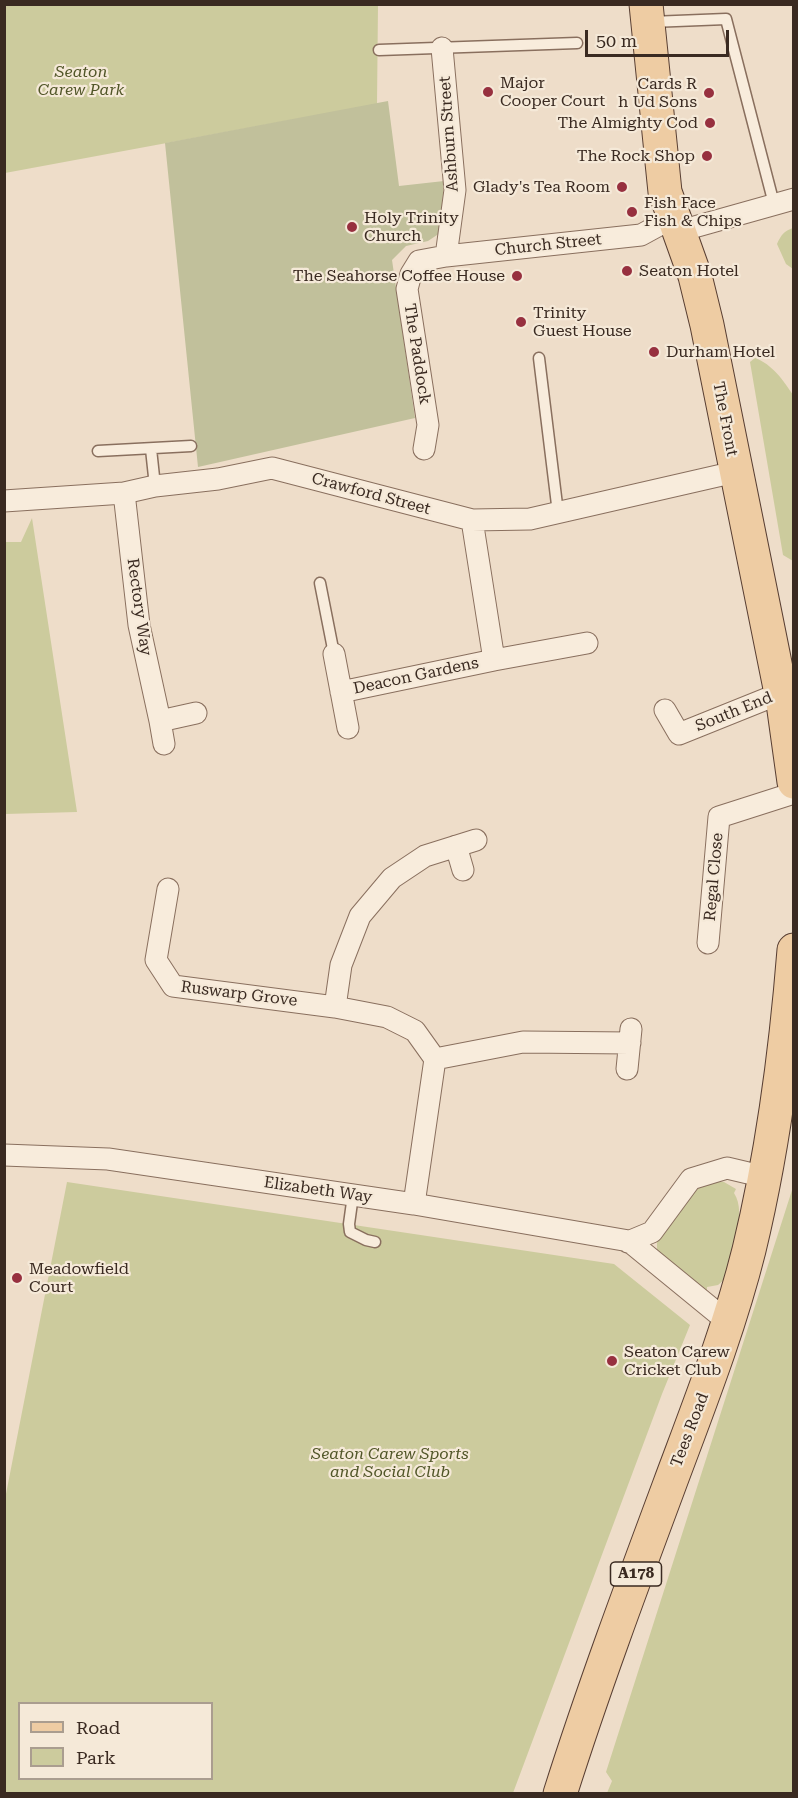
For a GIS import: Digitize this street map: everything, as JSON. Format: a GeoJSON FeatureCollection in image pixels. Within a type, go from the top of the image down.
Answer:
{"type":"FeatureCollection","features":[{"type":"Feature","properties":{"kind":"main road","name":"The Front"},"geometry":{"type":"LineString","coordinates":[[647,13],[665,192],[695,276],[707,325],[735,472],[786,699]]}},
{"type":"Feature","properties":{"kind":"main road"},"geometry":{"type":"LineString","coordinates":[[786,699],[794,782]]}},
{"type":"Feature","properties":{"kind":"main road","name":"Tees Road"},"geometry":{"type":"LineString","coordinates":[[560,1794],[622,1613],[710,1378],[749,1251],[779,1123],[794,950]]}},
{"type":"Feature","properties":{"kind":"street","name":"Ashburn Street"},"geometry":{"type":"LineString","coordinates":[[442,48],[455,190],[446,255]]}},
{"type":"Feature","properties":{"kind":"street","name":"Church Street"},"geometry":{"type":"LineString","coordinates":[[419,261],[446,255],[641,235],[677,224],[784,201]]}},
{"type":"Feature","properties":{"kind":"street","name":"The Paddock"},"geometry":{"type":"LineString","coordinates":[[419,261],[411,274],[407,289],[428,425],[424,449]]}},
{"type":"Feature","properties":{"kind":"street","name":"Crawford Street"},"geometry":{"type":"LineString","coordinates":[[4,501],[124,493],[155,486],[218,479],[272,468],[472,520],[530,519],[735,472]]}},
{"type":"Feature","properties":{"kind":"street","name":"Rectory Way"},"geometry":{"type":"LineString","coordinates":[[124,493],[139,625],[164,744]]}},
{"type":"Feature","properties":{"kind":"street","name":"Deacon Gardens"},"geometry":{"type":"LineString","coordinates":[[340,692],[494,660],[472,520]]}},
{"type":"Feature","properties":{"kind":"street"},"geometry":{"type":"LineString","coordinates":[[494,660],[587,643]]}},
{"type":"Feature","properties":{"kind":"street","name":"Deacon Gardens"},"geometry":{"type":"LineString","coordinates":[[334,654],[348,728]]}},
{"type":"Feature","properties":{"kind":"street","name":"South End"},"geometry":{"type":"LineString","coordinates":[[666,710],[679,734],[786,699]]}},
{"type":"Feature","properties":{"kind":"street"},"geometry":{"type":"LineString","coordinates":[[160,721],[196,713]]}},
{"type":"Feature","properties":{"kind":"street","name":"Regal Close"},"geometry":{"type":"LineString","coordinates":[[708,943],[719,817],[794,793]]}},
{"type":"Feature","properties":{"kind":"street"},"geometry":{"type":"LineString","coordinates":[[335,1007],[341,965],[360,916],[392,878],[425,856],[466,843],[463,870]]}},
{"type":"Feature","properties":{"kind":"street","name":"Ruswarp Grove"},"geometry":{"type":"LineString","coordinates":[[168,889],[156,960],[173,986],[335,1007],[387,1017],[414,1031],[435,1059]]}},
{"type":"Feature","properties":{"kind":"street"},"geometry":{"type":"LineString","coordinates":[[414,1204],[435,1059],[523,1042],[631,1036],[627,1069]]}},
{"type":"Feature","properties":{"kind":"street","name":"Elizabeth Way"},"geometry":{"type":"LineString","coordinates":[[4,1155],[108,1159],[414,1204],[629,1240],[628,1242],[728,1322]]}},
{"type":"Feature","properties":{"kind":"street"},"geometry":{"type":"LineString","coordinates":[[628,1242],[652,1232],[691,1179],[727,1168],[765,1177]]}},
{"type":"Feature","properties":{"kind":"lane"},"geometry":{"type":"LineString","coordinates":[[647,13],[726,19],[784,201]]}},
{"type":"Feature","properties":{"kind":"lane"},"geometry":{"type":"LineString","coordinates":[[379,50],[577,43]]}},
{"type":"Feature","properties":{"kind":"lane"},"geometry":{"type":"LineString","coordinates":[[539,358],[558,513]]}},
{"type":"Feature","properties":{"kind":"lane"},"geometry":{"type":"LineString","coordinates":[[98,451],[191,446]]}},
{"type":"Feature","properties":{"kind":"lane"},"geometry":{"type":"LineString","coordinates":[[151,448],[155,486]]}},
{"type":"Feature","properties":{"kind":"lane"},"geometry":{"type":"LineString","coordinates":[[320,583],[334,654]]}},
{"type":"Feature","properties":{"kind":"lane"},"geometry":{"type":"LineString","coordinates":[[353,1195],[348,1224],[350,1232],[375,1242]]}},
{"type":"Feature","properties":{"kind":"green space","name":"Seaton Carew Park"},"geometry":{"type":"Polygon","coordinates":[[[5,5],[378,5],[377,104],[5,173],[5,5]]]}},
{"type":"Feature","properties":{"kind":"green space"},"geometry":{"type":"Polygon","coordinates":[[[388,101],[399,186],[444,181],[440,233],[428,241],[406,246],[392,260],[415,418],[198,467],[165,143],[388,101]]]}},
{"type":"Feature","properties":{"kind":"green space"},"geometry":{"type":"Polygon","coordinates":[[[793,228],[793,269],[786,264],[777,244],[783,234],[793,228]]]}},
{"type":"Feature","properties":{"kind":"green space"},"geometry":{"type":"Polygon","coordinates":[[[755,358],[772,369],[793,395],[793,561],[783,555],[750,362],[755,358]]]}},
{"type":"Feature","properties":{"kind":"green space"},"geometry":{"type":"Polygon","coordinates":[[[32,518],[77,812],[5,814],[5,542],[21,542],[32,518]]]}},
{"type":"Feature","properties":{"kind":"green space"},"geometry":{"type":"Polygon","coordinates":[[[715,1181],[724,1182],[736,1189],[734,1193],[738,1202],[739,1223],[725,1279],[718,1285],[707,1287],[707,1290],[704,1290],[657,1251],[657,1242],[696,1188],[715,1181]]]}},
{"type":"Feature","properties":{"kind":"green space","name":"Seaton Carew Sports and Social Club"},"geometry":{"type":"Polygon","coordinates":[[[67,1182],[614,1264],[690,1325],[513,1793],[5,1794],[5,1499],[67,1182]]]}},
{"type":"Feature","properties":{"kind":"green space"},"geometry":{"type":"Polygon","coordinates":[[[793,1187],[793,1793],[607,1793],[612,1781],[606,1772],[793,1187]]]}},
{"type":"Feature","properties":{"kind":"place","name":"Major Cooper Court"},"geometry":{"type":"Point","coordinates":[488,92]}},
{"type":"Feature","properties":{"kind":"place","name":"Cards R h Ud Sons"},"geometry":{"type":"Point","coordinates":[709,93]}},
{"type":"Feature","properties":{"kind":"place","name":"The Almighty Cod"},"geometry":{"type":"Point","coordinates":[710,123]}},
{"type":"Feature","properties":{"kind":"place","name":"The Rock Shop"},"geometry":{"type":"Point","coordinates":[707,156]}},
{"type":"Feature","properties":{"kind":"place","name":"Glady's Tea Room"},"geometry":{"type":"Point","coordinates":[622,187]}},
{"type":"Feature","properties":{"kind":"place","name":"Fish Face Fish & Chips"},"geometry":{"type":"Point","coordinates":[632,212]}},
{"type":"Feature","properties":{"kind":"place","name":"Holy Trinity Church"},"geometry":{"type":"Point","coordinates":[352,227]}},
{"type":"Feature","properties":{"kind":"place","name":"Seaton Hotel"},"geometry":{"type":"Point","coordinates":[627,271]}},
{"type":"Feature","properties":{"kind":"place","name":"The Seahorse Coffee House"},"geometry":{"type":"Point","coordinates":[517,276]}},
{"type":"Feature","properties":{"kind":"place","name":"Trinity Guest House"},"geometry":{"type":"Point","coordinates":[521,322]}},
{"type":"Feature","properties":{"kind":"place","name":"Durham Hotel"},"geometry":{"type":"Point","coordinates":[654,352]}},
{"type":"Feature","properties":{"kind":"place","name":"Meadowfield Court"},"geometry":{"type":"Point","coordinates":[17,1278]}},
{"type":"Feature","properties":{"kind":"place","name":"Seaton Carew Cricket Club"},"geometry":{"type":"Point","coordinates":[612,1361]}}]}
